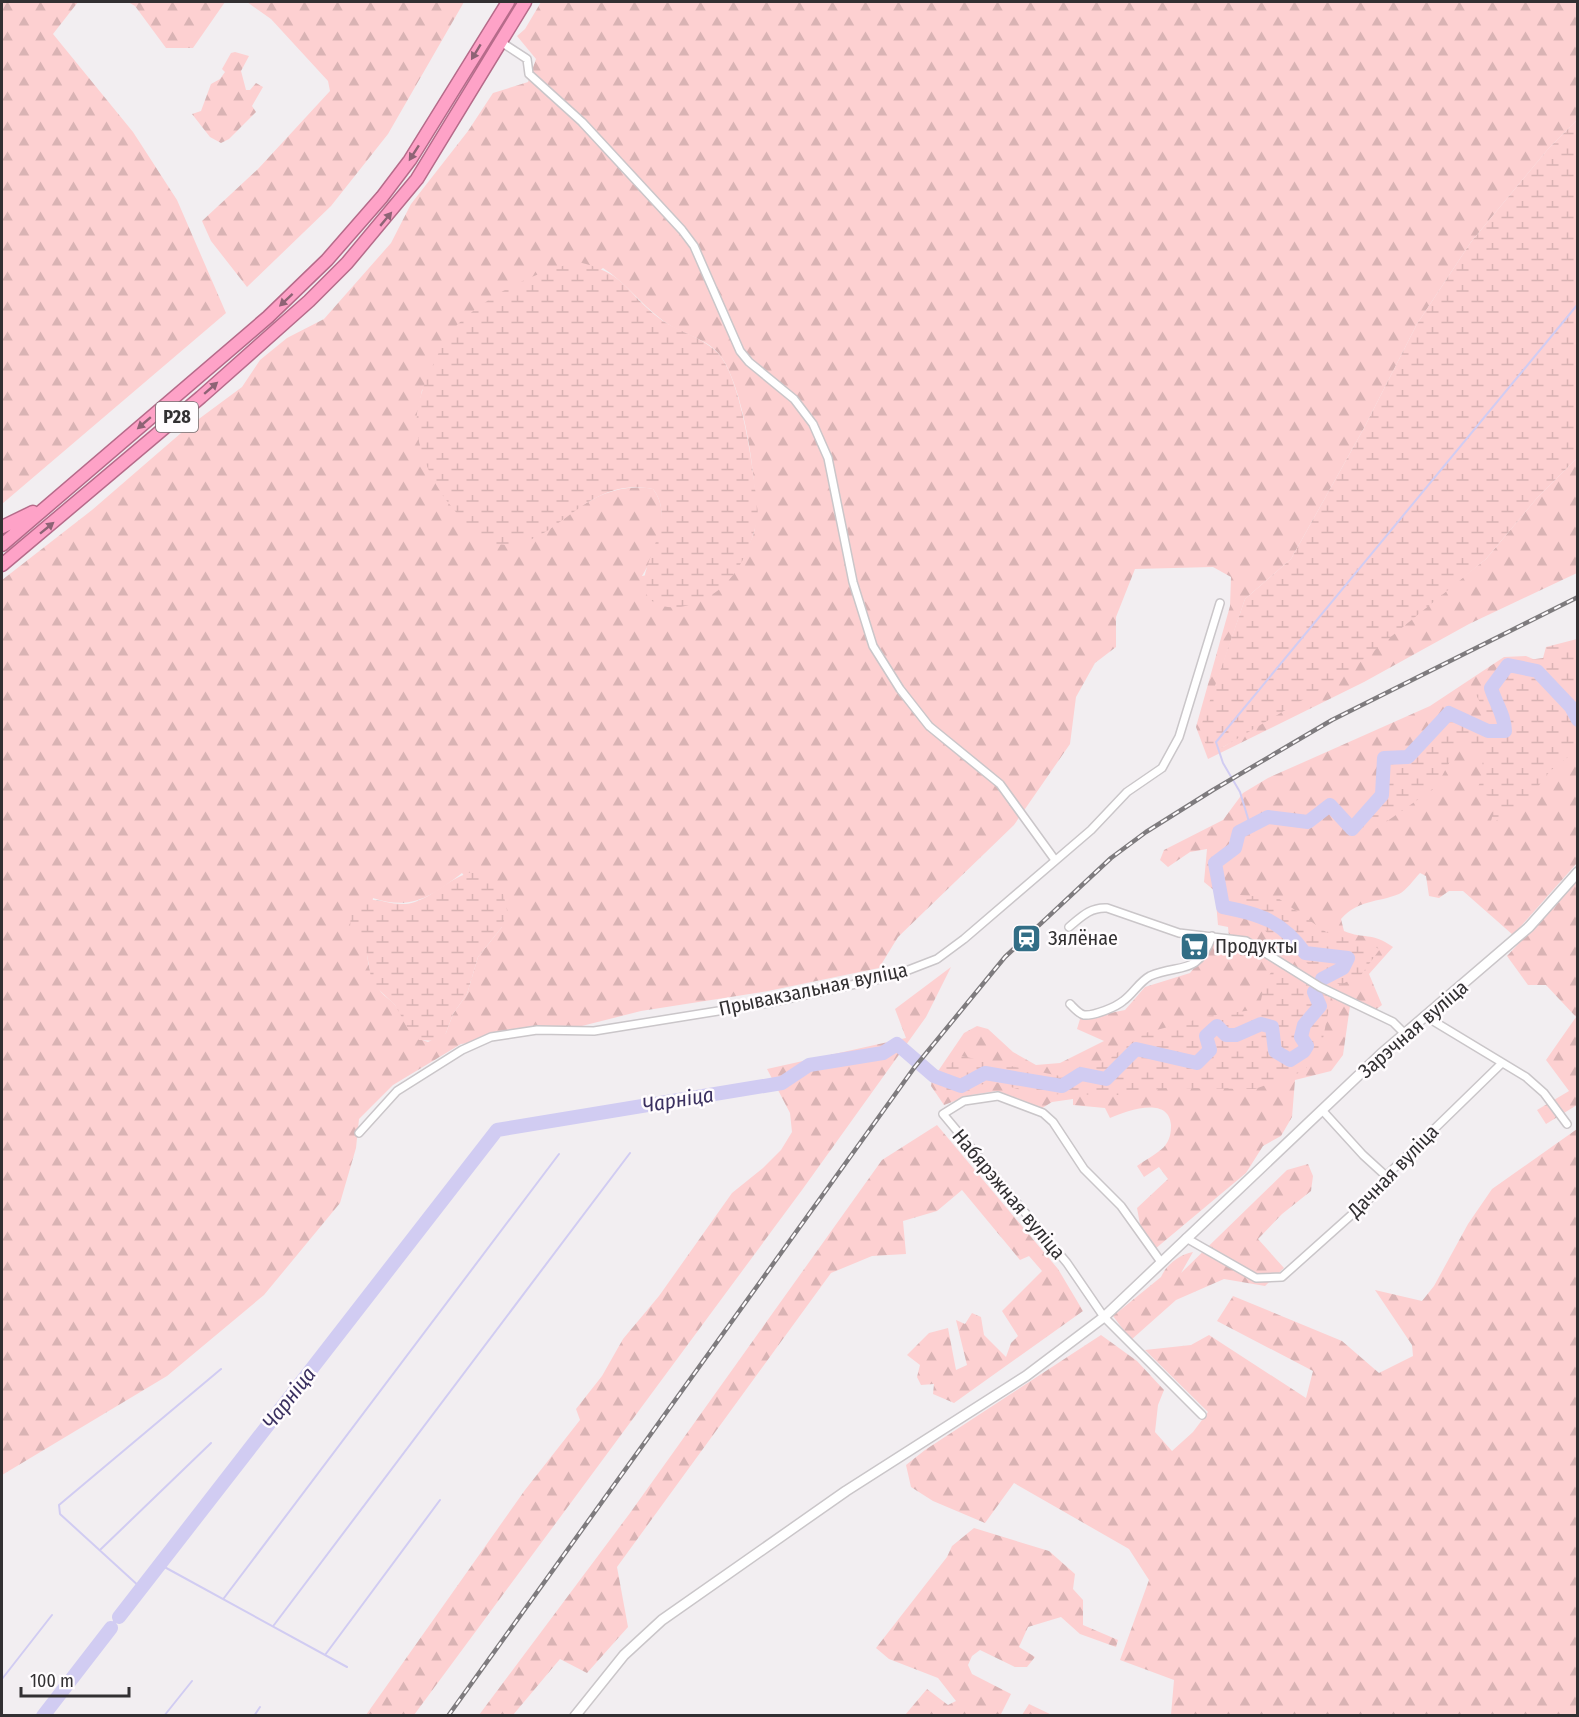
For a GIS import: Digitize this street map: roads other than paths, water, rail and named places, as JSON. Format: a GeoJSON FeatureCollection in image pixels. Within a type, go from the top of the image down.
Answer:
{"type":"FeatureCollection","features":[{"type":"Feature","properties":{"kind":"highway","name":"Р28"},"geometry":{"type":"LineString","coordinates":[[2,545],[268,317],[327,260],[382,197],[410,160],[508,2]]}},
{"type":"Feature","properties":{"kind":"highway","name":"Р28"},"geometry":{"type":"LineString","coordinates":[[2,565],[201,397],[309,301],[347,263],[417,178],[525,2]]}},
{"type":"Feature","properties":{"kind":"highway"},"geometry":{"type":"LineString","coordinates":[[2,527],[50,503]]}},
{"type":"Feature","properties":{"kind":"street"},"geometry":{"type":"LineString","coordinates":[[501,42],[526,59],[529,74],[582,122],[694,246],[740,351],[749,362],[794,399],[813,424],[828,458],[853,582],[873,646],[900,689],[929,726],[1000,784],[1055,860]]}},
{"type":"Feature","properties":{"kind":"street","name":"Прывакзальная вуліца"},"geometry":{"type":"LineString","coordinates":[[359,1133],[397,1091],[462,1050],[491,1037],[537,1030],[594,1031],[768,1003],[893,976],[927,964],[964,939],[1091,830],[1127,792],[1162,768],[1179,737],[1221,603]]}},
{"type":"Feature","properties":{"kind":"street","name":"Зарэчная вуліца"},"geometry":{"type":"LineString","coordinates":[[575,1716],[624,1655],[662,1620],[846,1491],[1026,1376],[1104,1317],[1404,1033],[1529,927],[1578,873]]}},
{"type":"Feature","properties":{"kind":"street"},"geometry":{"type":"LineString","coordinates":[[1069,927],[1085,913],[1097,908],[1107,908],[1179,933],[1246,941],[1320,987],[1393,1022],[1404,1033]]}},
{"type":"Feature","properties":{"kind":"street"},"geometry":{"type":"LineString","coordinates":[[1070,1004],[1079,1013],[1087,1015],[1123,1002],[1142,981],[1152,975],[1189,968],[1202,954],[1212,936]]}},
{"type":"Feature","properties":{"kind":"street"},"geometry":{"type":"LineString","coordinates":[[1425,1016],[1526,1077],[1544,1093],[1567,1124]]}},
{"type":"Feature","properties":{"kind":"street","name":"Дачная вуліца"},"geometry":{"type":"LineString","coordinates":[[1186,1238],[1256,1278],[1276,1278],[1287,1273],[1386,1184],[1386,1176],[1501,1064]]}},
{"type":"Feature","properties":{"kind":"street","name":"Набярэжная вуліца"},"geometry":{"type":"LineString","coordinates":[[1161,1262],[1121,1206],[1084,1169],[1053,1122],[1043,1113],[998,1096],[964,1101],[943,1114],[1067,1263],[1104,1317],[1202,1415]]}},
{"type":"Feature","properties":{"kind":"street"},"geometry":{"type":"LineString","coordinates":[[1322,1110],[1363,1155],[1386,1176]]}},
{"type":"Feature","properties":{"kind":"waterway"},"geometry":{"type":"LineString","coordinates":[[1250,825],[1240,792],[1223,763],[1216,742],[1578,304]]}},
{"type":"Feature","properties":{"kind":"waterway","name":"Чарніца"},"geometry":{"type":"LineString","coordinates":[[1322,979],[1343,968],[1348,958],[1305,953],[1279,926],[1259,916],[1223,907],[1215,863],[1235,848],[1239,832],[1268,817],[1308,822],[1330,805],[1352,829],[1382,795],[1384,758],[1408,757],[1449,713],[1488,731],[1505,731],[1502,714],[1491,688],[1508,665],[1537,671],[1571,707],[1578,720]]}},
{"type":"Feature","properties":{"kind":"waterway","name":"Чарніца"},"geometry":{"type":"LineString","coordinates":[[119,1617],[497,1130],[782,1083],[809,1065],[883,1053],[897,1044],[934,1076],[961,1086],[985,1073],[1062,1086],[1081,1074],[1106,1079],[1136,1049],[1197,1063],[1210,1050],[1206,1036],[1217,1026],[1226,1035],[1236,1035],[1261,1024],[1272,1027],[1275,1051],[1290,1060],[1304,1051],[1307,1046],[1301,1037],[1304,1025],[1320,1006],[1314,992]]}},
{"type":"Feature","properties":{"kind":"waterway"},"geometry":{"type":"LineString","coordinates":[[274,1625],[630,1153]]}},
{"type":"Feature","properties":{"kind":"waterway"},"geometry":{"type":"LineString","coordinates":[[224,1598],[559,1154]]}},
{"type":"Feature","properties":{"kind":"waterway"},"geometry":{"type":"LineString","coordinates":[[141,1588],[60,1514],[59,1505],[221,1369]]}},
{"type":"Feature","properties":{"kind":"waterway"},"geometry":{"type":"LineString","coordinates":[[101,1549],[211,1443]]}},
{"type":"Feature","properties":{"kind":"waterway"},"geometry":{"type":"LineString","coordinates":[[325,1655],[440,1500]]}},
{"type":"Feature","properties":{"kind":"waterway"},"geometry":{"type":"LineString","coordinates":[[159,1564],[347,1667]]}},
{"type":"Feature","properties":{"kind":"waterway"},"geometry":{"type":"LineString","coordinates":[[2,1679],[52,1615]]}},
{"type":"Feature","properties":{"kind":"waterway","name":"Чарніца"},"geometry":{"type":"LineString","coordinates":[[43,1716],[111,1628]]}},
{"type":"Feature","properties":{"kind":"waterway"},"geometry":{"type":"LineString","coordinates":[[164,1716],[192,1681]]}},
{"type":"Feature","properties":{"kind":"waterway"},"geometry":{"type":"LineString","coordinates":[[254,1716],[260,1707]]}},
{"type":"Feature","properties":{"kind":"railway"},"geometry":{"type":"LineString","coordinates":[[448,1716],[914,1068],[1005,957],[1111,858],[1146,832],[1332,720],[1578,597]]}},
{"type":"Feature","properties":{"kind":"place","name":"Зялёнае"},"geometry":{"type":"Point","coordinates":[1027,938]}},
{"type":"Feature","properties":{"kind":"place","name":"Продукты"},"geometry":{"type":"Point","coordinates":[1194,946]}}]}
